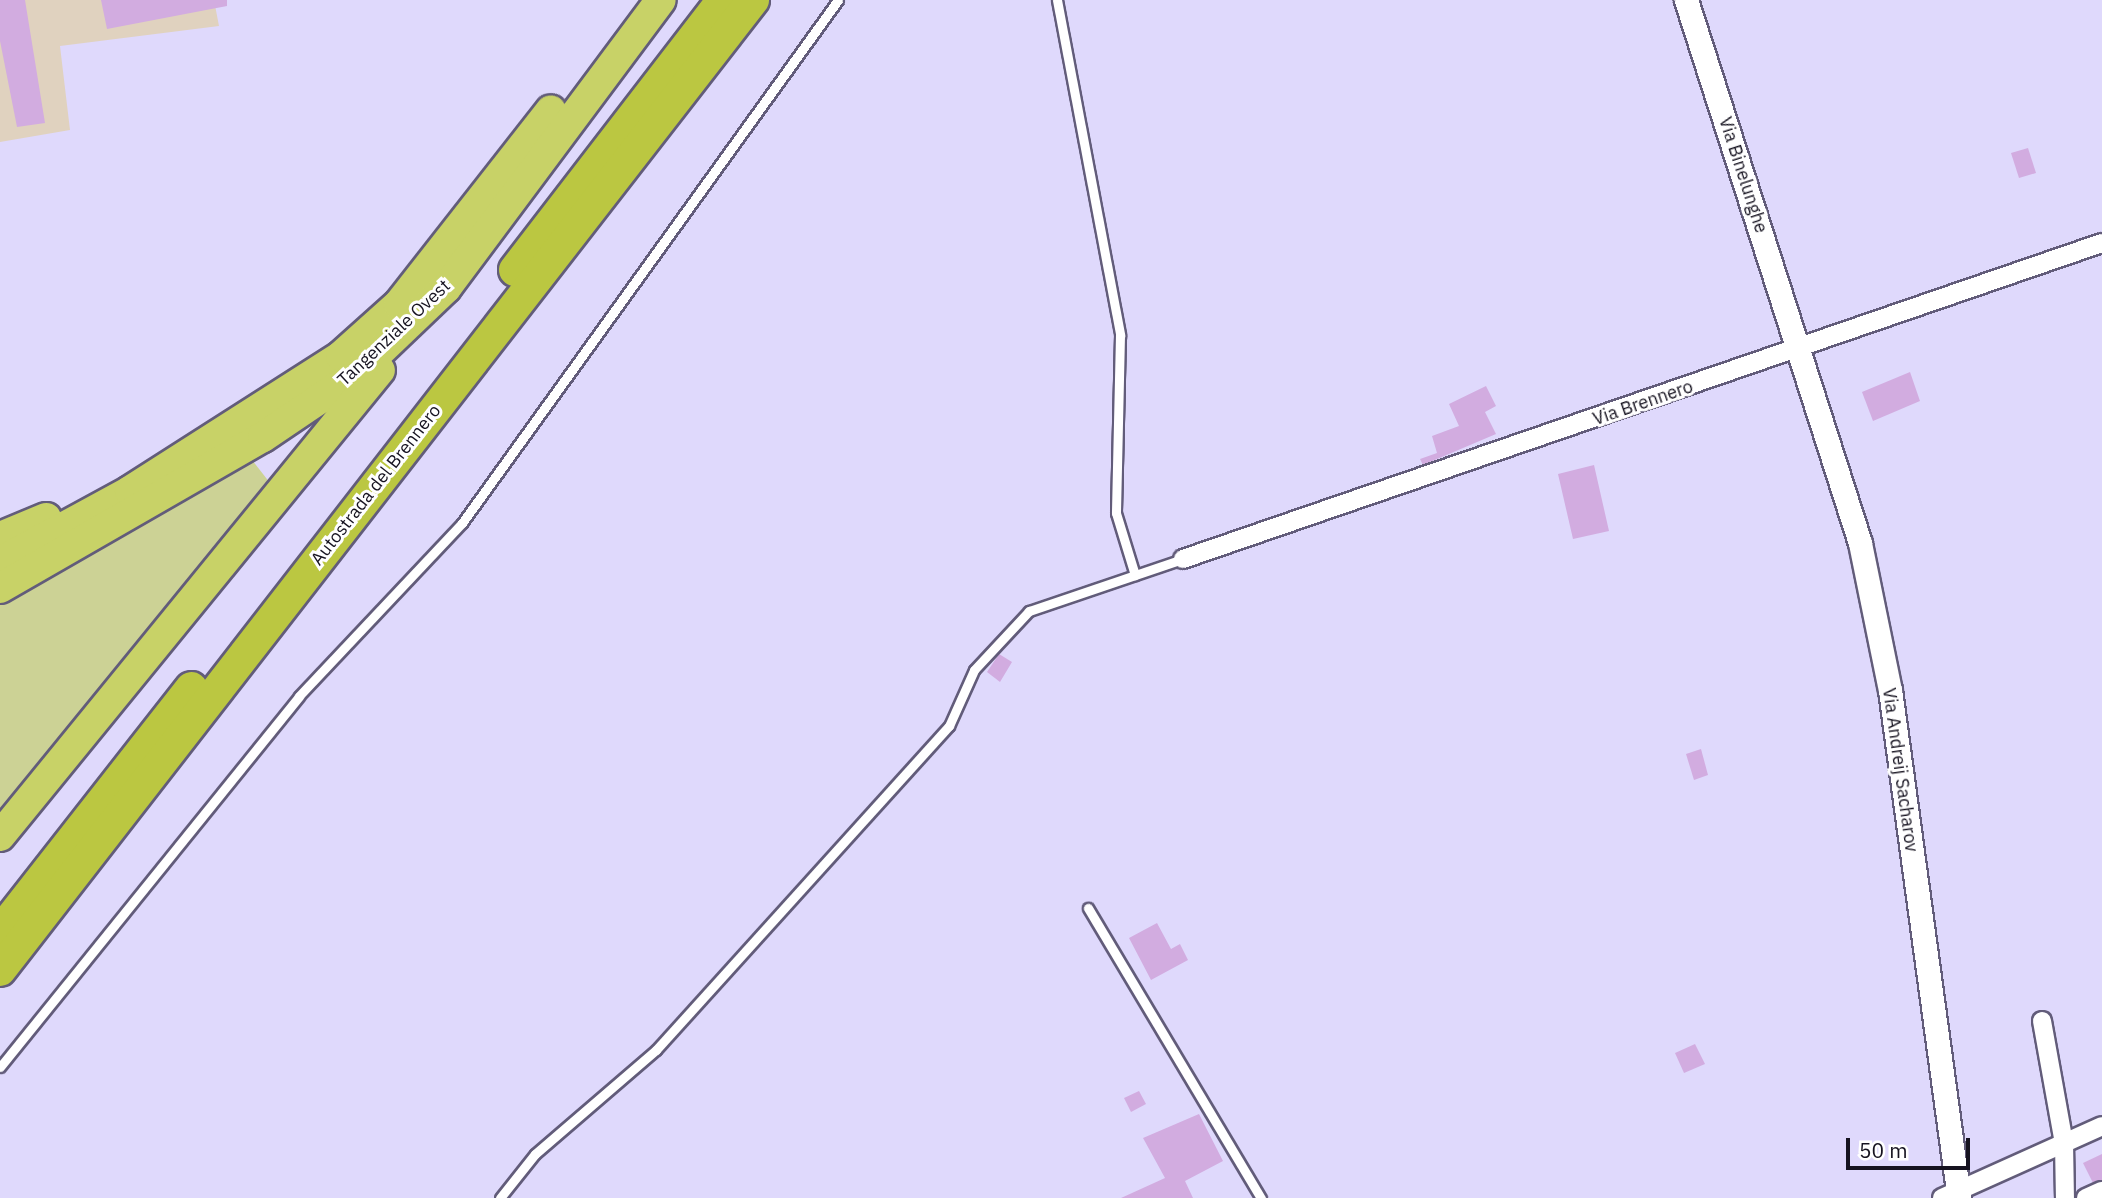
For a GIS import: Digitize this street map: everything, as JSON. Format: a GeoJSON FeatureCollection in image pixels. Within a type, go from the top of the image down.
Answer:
{"type":"FeatureCollection","features":[{"type":"Feature","properties":{"kind":"highway","name":"Tangenziale Ovest"},"geometry":{"type":"LineString","coordinates":[[0,562],[130,491],[272,405],[399,304],[638,0]]}},
{"type":"Feature","properties":{"kind":"highway","name":"Tangenziale Ovest"},"geometry":{"type":"LineString","coordinates":[[0,588],[263,437],[355,375],[446,288],[661,0]]}},
{"type":"Feature","properties":{"kind":"highway","name":"Autostrada del Brennero"},"geometry":{"type":"LineString","coordinates":[[0,932],[723,0]]}},
{"type":"Feature","properties":{"kind":"highway","name":"Autostrada del Brennero"},"geometry":{"type":"LineString","coordinates":[[0,970],[753,0]]}},
{"type":"Feature","properties":{"kind":"highway"},"geometry":{"type":"LineString","coordinates":[[0,836],[446,288]]}},
{"type":"Feature","properties":{"kind":"highway"},"geometry":{"type":"LineString","coordinates":[[0,537],[130,491]]}},
{"type":"Feature","properties":{"kind":"street","name":"Via Binelunghe"},"geometry":{"type":"LineString","coordinates":[[1686,0],[1799,351]]}},
{"type":"Feature","properties":{"kind":"street","name":"Via Brennero"},"geometry":{"type":"LineString","coordinates":[[1183,559],[1799,351],[2102,243]]}},
{"type":"Feature","properties":{"kind":"street","name":"Via Andreij Sacharov"},"geometry":{"type":"LineString","coordinates":[[1799,351],[1860,543],[1890,690],[1953,1196]]}},
{"type":"Feature","properties":{"kind":"street"},"geometry":{"type":"LineString","coordinates":[[2042,1021],[2064,1143],[2065,1198]]}},
{"type":"Feature","properties":{"kind":"street"},"geometry":{"type":"LineString","coordinates":[[1953,1196],[2102,1126]]}},
{"type":"Feature","properties":{"kind":"street"},"geometry":{"type":"LineString","coordinates":[[2086,1198],[2102,1191]]}},
{"type":"Feature","properties":{"kind":"lane"},"geometry":{"type":"LineString","coordinates":[[0,1067],[299,696],[462,523],[838,0]]}},
{"type":"Feature","properties":{"kind":"lane"},"geometry":{"type":"LineString","coordinates":[[1057,0],[1120,335],[1116,513],[1135,575]]}},
{"type":"Feature","properties":{"kind":"lane"},"geometry":{"type":"LineString","coordinates":[[500,1198],[535,1154],[656,1050],[949,726],[975,670],[1029,611],[1183,559]]}},
{"type":"Feature","properties":{"kind":"lane"},"geometry":{"type":"LineString","coordinates":[[1087,908],[1261,1198]]}},
{"type":"Feature","properties":{"kind":"shaded area"},"geometry":{"type":"Polygon","coordinates":[[[0,0],[214,0],[219,26],[60,46],[70,130],[0,142],[0,0]]]}},
{"type":"Feature","properties":{"kind":"green space"},"geometry":{"type":"Polygon","coordinates":[[[252,460],[270,483],[0,818],[0,600],[252,460]]]}},
{"type":"Feature","properties":{"kind":"building"},"geometry":{"type":"Polygon","coordinates":[[[0,0],[25,0],[45,123],[17,127],[0,41],[0,0]]]}},
{"type":"Feature","properties":{"kind":"building"},"geometry":{"type":"Polygon","coordinates":[[[101,0],[227,0],[227,6],[107,29],[101,0]]]}},
{"type":"Feature","properties":{"kind":"building"},"geometry":{"type":"Polygon","coordinates":[[[2028,148],[2036,173],[2019,178],[2011,153],[2028,148]]]}},
{"type":"Feature","properties":{"kind":"building"},"geometry":{"type":"Polygon","coordinates":[[[1910,372],[1920,401],[1873,421],[1862,392],[1910,372]]]}},
{"type":"Feature","properties":{"kind":"building"},"geometry":{"type":"Polygon","coordinates":[[[1486,386],[1496,406],[1485,412],[1496,434],[1423,465],[1420,459],[1437,453],[1432,436],[1459,426],[1449,404],[1486,386]]]}},
{"type":"Feature","properties":{"kind":"building"},"geometry":{"type":"Polygon","coordinates":[[[1594,465],[1609,531],[1573,539],[1558,474],[1594,465]]]}},
{"type":"Feature","properties":{"kind":"building"},"geometry":{"type":"Polygon","coordinates":[[[999,654],[1012,662],[1000,682],[987,672],[999,654]]]}},
{"type":"Feature","properties":{"kind":"building"},"geometry":{"type":"Polygon","coordinates":[[[1701,749],[1708,775],[1694,780],[1686,754],[1701,749]]]}},
{"type":"Feature","properties":{"kind":"building"},"geometry":{"type":"Polygon","coordinates":[[[1157,923],[1171,949],[1180,944],[1188,960],[1151,980],[1129,938],[1157,923]]]}},
{"type":"Feature","properties":{"kind":"building"},"geometry":{"type":"Polygon","coordinates":[[[1695,1044],[1705,1064],[1684,1073],[1675,1053],[1695,1044]]]}},
{"type":"Feature","properties":{"kind":"building"},"geometry":{"type":"Polygon","coordinates":[[[1139,1091],[1146,1104],[1131,1112],[1124,1098],[1139,1091]]]}},
{"type":"Feature","properties":{"kind":"building"},"geometry":{"type":"Polygon","coordinates":[[[1199,1114],[1223,1161],[1185,1181],[1193,1198],[1121,1198],[1165,1178],[1143,1138],[1199,1114]]]}},
{"type":"Feature","properties":{"kind":"building"},"geometry":{"type":"Polygon","coordinates":[[[2102,1154],[2102,1180],[2093,1183],[2083,1163],[2102,1154]]]}}]}
